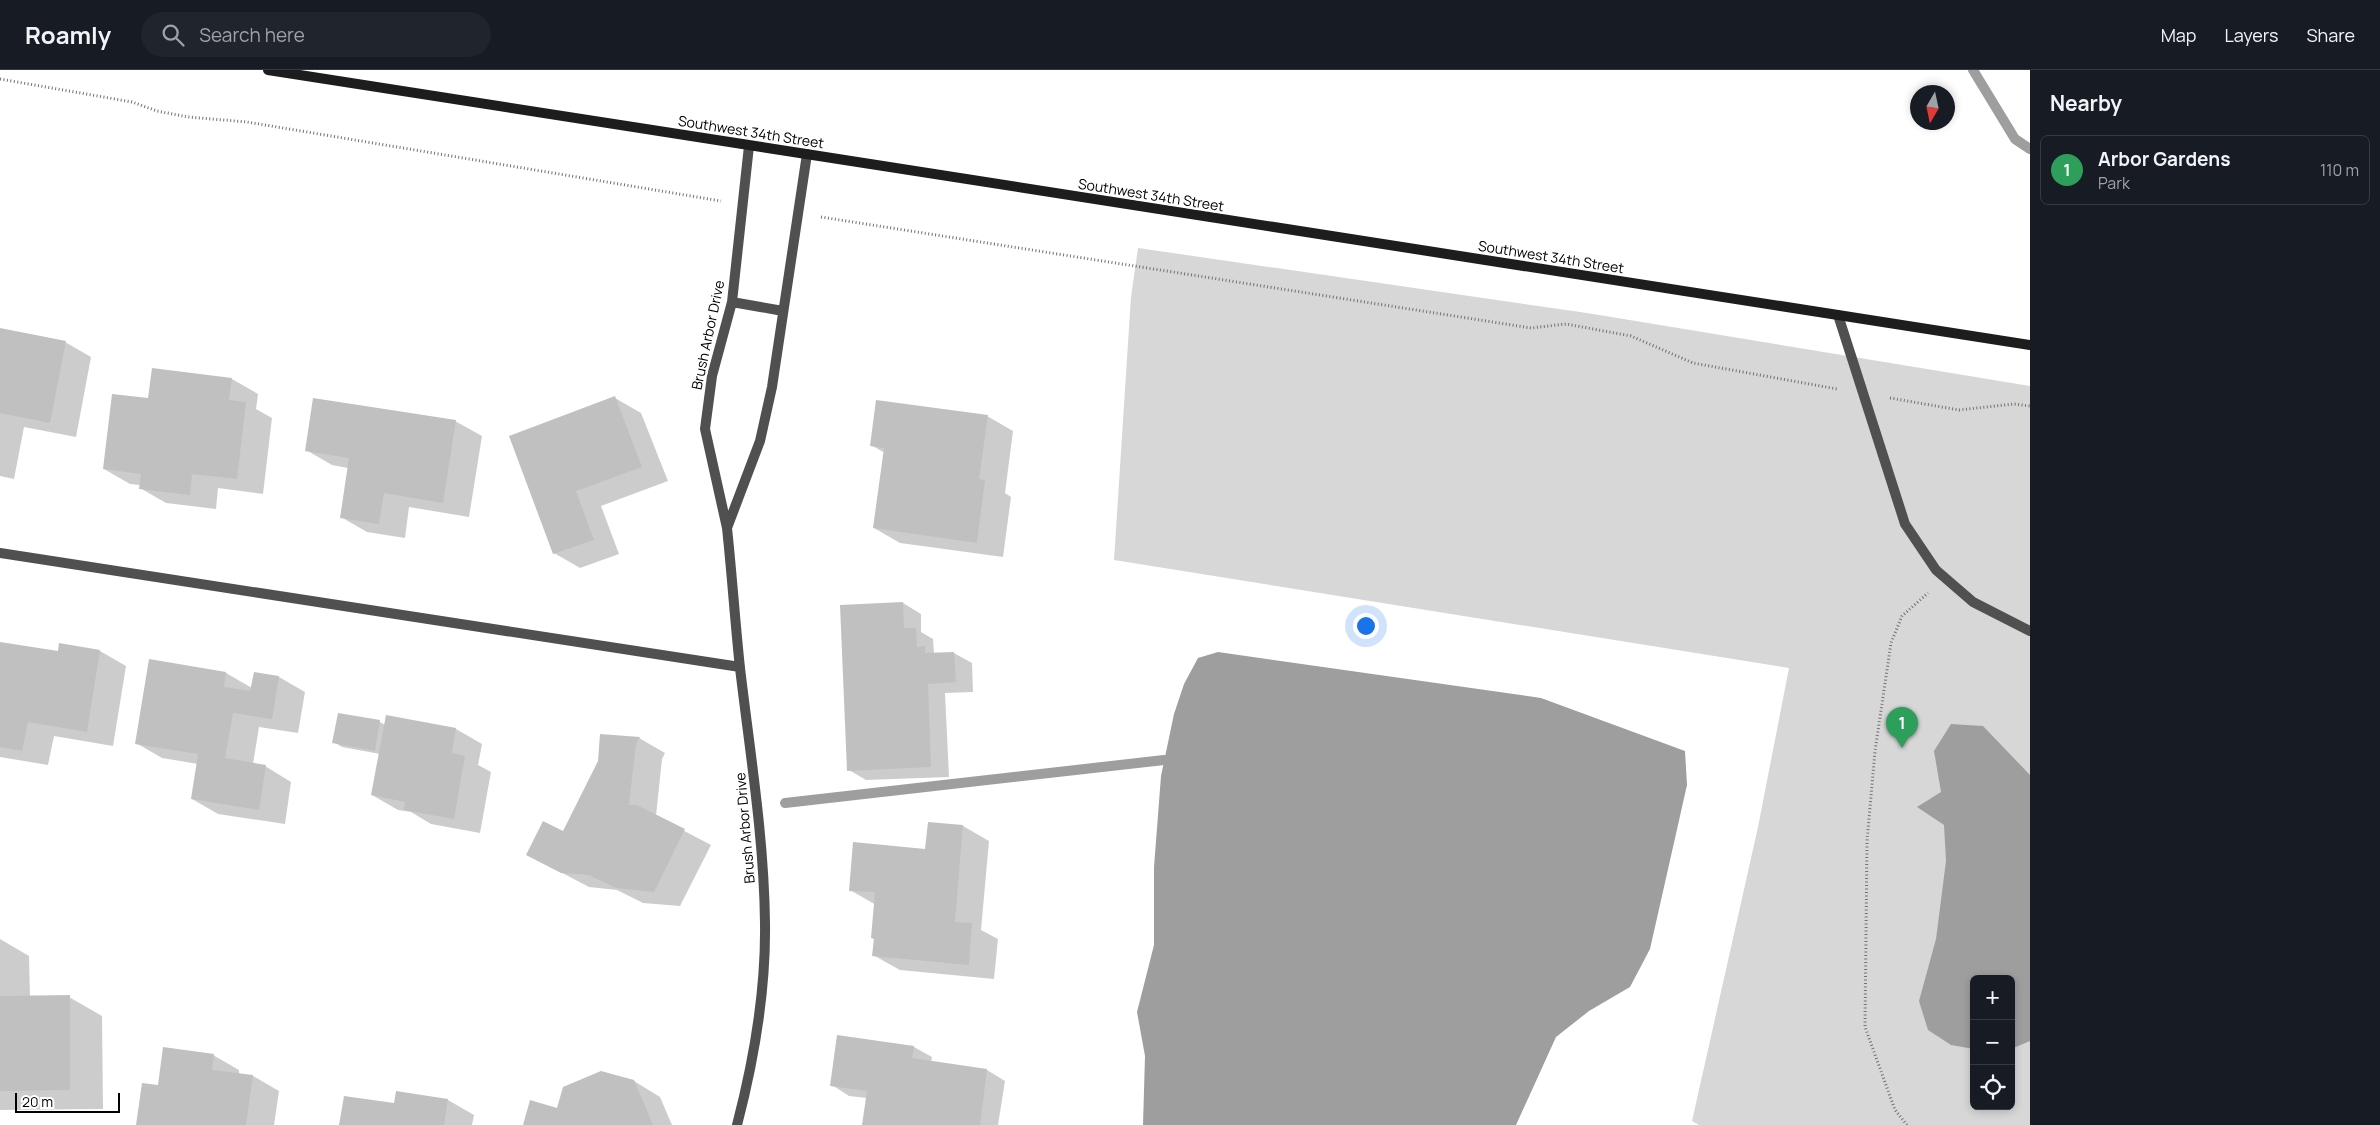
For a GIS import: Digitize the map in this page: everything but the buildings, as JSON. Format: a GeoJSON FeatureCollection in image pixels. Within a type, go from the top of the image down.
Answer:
{"type":"FeatureCollection","features":[{"type":"Feature","properties":{"kind":"street","name":"Southwest 34th Street"},"geometry":{"type":"LineString","coordinates":[[268,70],[2030,345]]}},
{"type":"Feature","properties":{"kind":"street","name":"Brush Arbor Drive"},"geometry":{"type":"LineString","coordinates":[[737,1125],[749,1072],[760,1005],[765,925],[762,832],[740,668],[727,528],[705,429],[712,376],[732,302],[749,146]]}},
{"type":"Feature","properties":{"kind":"street","name":"Brush Arbor Drive"},"geometry":{"type":"LineString","coordinates":[[727,528],[760,440],[772,387],[807,154]]}},
{"type":"Feature","properties":{"kind":"street"},"geometry":{"type":"LineString","coordinates":[[732,302],[783,311]]}},
{"type":"Feature","properties":{"kind":"street"},"geometry":{"type":"LineString","coordinates":[[1838,315],[1905,524],[1936,570],[1973,602],[2030,631]]}},
{"type":"Feature","properties":{"kind":"street"},"geometry":{"type":"LineString","coordinates":[[0,553],[740,668]]}},
{"type":"Feature","properties":{"kind":"path"},"geometry":{"type":"LineString","coordinates":[[0,79],[132,102],[158,112],[188,117],[247,122],[743,204]]}},
{"type":"Feature","properties":{"kind":"path"},"geometry":{"type":"LineString","coordinates":[[798,213],[1531,328],[1566,324],[1631,336],[1692,363],[1959,410],[2014,404],[2030,406]]}},
{"type":"Feature","properties":{"kind":"path"},"geometry":{"type":"LineString","coordinates":[[1907,1125],[1895,1110],[1865,1027],[1867,841],[1875,751],[1891,643],[1902,616],[1946,578]]}},
{"type":"Feature","properties":{"kind":"shaded area"},"geometry":{"type":"Polygon","coordinates":[[[1138,248],[1587,313],[2030,386],[2030,1125],[1699,1125],[1692,1121],[1758,827],[1789,668],[1114,560],[1131,297],[1138,248]]]}},
{"type":"Feature","properties":{"kind":"shaded area"},"geometry":{"type":"Polygon","coordinates":[[[1218,652],[1541,698],[1685,751],[1687,785],[1650,949],[1630,987],[1589,1011],[1556,1037],[1516,1125],[1143,1125],[1145,1056],[1137,1012],[1154,945],[1154,867],[1161,776],[1174,714],[1184,684],[1198,658],[1218,652]]]}},
{"type":"Feature","properties":{"kind":"shaded area"},"geometry":{"type":"Polygon","coordinates":[[[1951,724],[1983,726],[2030,775],[2030,1041],[2015,1047],[2015,975],[1970,975],[1970,1048],[1951,1045],[1928,1030],[1919,1001],[1936,939],[1946,861],[1944,825],[1917,807],[1941,792],[1934,751],[1951,724]]]}},
{"type":"Feature","properties":{"kind":"waterway"},"geometry":{"type":"LineString","coordinates":[[1973,70],[2015,139],[2030,149]]}},
{"type":"Feature","properties":{"kind":"waterway"},"geometry":{"type":"LineString","coordinates":[[785,803],[1164,760]]}},
{"type":"Feature","properties":{"kind":"place","name":"Arbor Gardens"},"geometry":{"type":"Point","coordinates":[1902,748]}}]}
